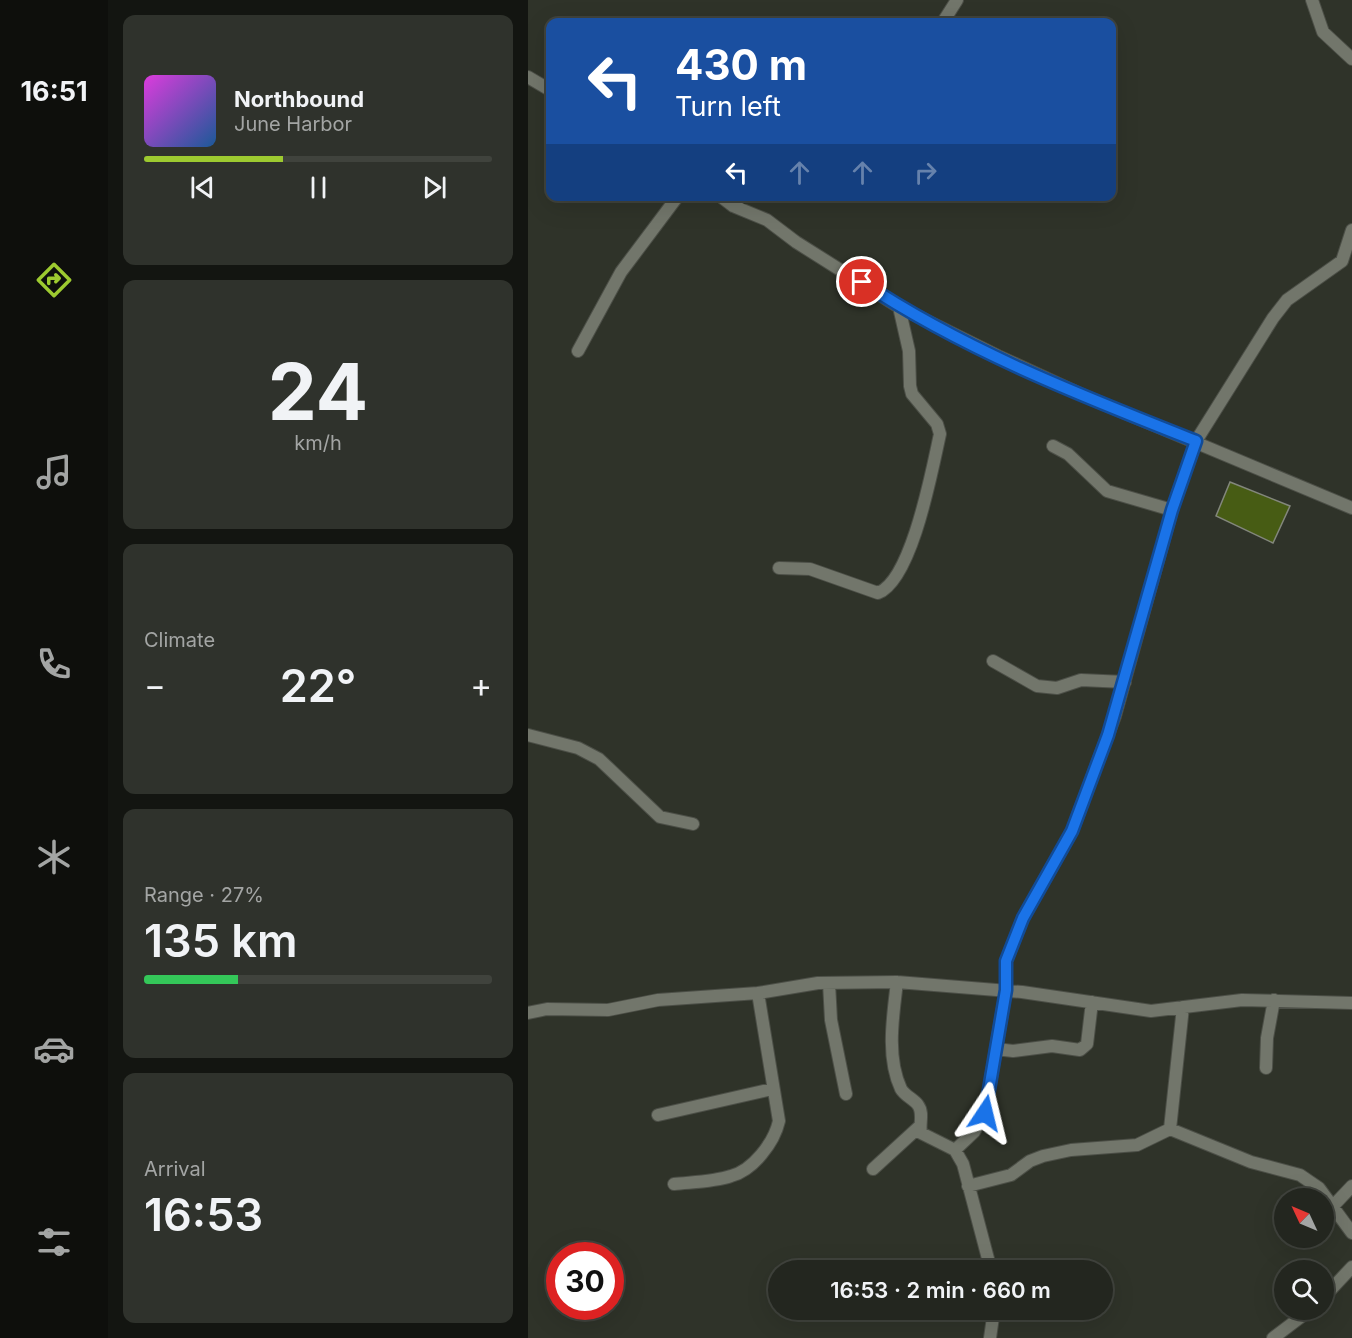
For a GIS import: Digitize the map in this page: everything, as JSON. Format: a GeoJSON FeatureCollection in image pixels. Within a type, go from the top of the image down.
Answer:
{"type":"FeatureCollection","features":[{"type":"Feature","properties":{"kind":"street"},"geometry":{"type":"LineString","coordinates":[[946,18],[957,0]]}},
{"type":"Feature","properties":{"kind":"street"},"geometry":{"type":"LineString","coordinates":[[1312,0],[1323,32],[1352,59]]}},
{"type":"Feature","properties":{"kind":"street"},"geometry":{"type":"LineString","coordinates":[[528,77],[546,88]]}},
{"type":"Feature","properties":{"kind":"street"},"geometry":{"type":"LineString","coordinates":[[578,351],[621,272],[674,201]]}},
{"type":"Feature","properties":{"kind":"street"},"geometry":{"type":"LineString","coordinates":[[737,201],[767,220],[796,243],[899,307],[1077,393],[1352,508]]}},
{"type":"Feature","properties":{"kind":"street"},"geometry":{"type":"LineString","coordinates":[[955,1150],[974,1132],[985,1113],[1006,990],[1006,961],[1023,918],[1072,831],[1125,682],[1172,510],[1196,441],[1273,318],[1287,300],[1334,269],[1342,261],[1352,230]]}},
{"type":"Feature","properties":{"kind":"street"},"geometry":{"type":"LineString","coordinates":[[779,568],[810,569],[878,593],[898,575],[914,542],[940,435],[937,424],[912,394],[909,351],[899,307]]}},
{"type":"Feature","properties":{"kind":"street"},"geometry":{"type":"LineString","coordinates":[[1053,446],[1068,454],[1107,491],[1172,510]]}},
{"type":"Feature","properties":{"kind":"street"},"geometry":{"type":"LineString","coordinates":[[993,661],[1037,686],[1057,688],[1081,680],[1125,682]]}},
{"type":"Feature","properties":{"kind":"street"},"geometry":{"type":"LineString","coordinates":[[528,735],[588,752],[599,759],[660,816],[693,824]]}},
{"type":"Feature","properties":{"kind":"street"},"geometry":{"type":"LineString","coordinates":[[897,982],[892,1030],[895,1069],[902,1092],[918,1105],[921,1113],[920,1126],[925,1137],[955,1150],[963,1164],[988,1260]]}},
{"type":"Feature","properties":{"kind":"street"},"geometry":{"type":"LineString","coordinates":[[528,1013],[547,1009],[608,1010],[657,1000],[758,993],[829,983],[897,982],[1006,990],[1151,1011],[1242,1000],[1352,1003]]}},
{"type":"Feature","properties":{"kind":"street"},"geometry":{"type":"LineString","coordinates":[[829,983],[831,1020],[846,1094]]}},
{"type":"Feature","properties":{"kind":"street"},"geometry":{"type":"LineString","coordinates":[[674,1184],[731,1176],[742,1171],[768,1147],[776,1134],[779,1121],[758,993]]}},
{"type":"Feature","properties":{"kind":"street"},"geometry":{"type":"LineString","coordinates":[[1266,1068],[1267,1038],[1274,1000]]}},
{"type":"Feature","properties":{"kind":"street"},"geometry":{"type":"LineString","coordinates":[[996,1049],[1013,1051],[1052,1046],[1080,1050],[1087,1044],[1092,1002]]}},
{"type":"Feature","properties":{"kind":"street"},"geometry":{"type":"LineString","coordinates":[[1170,1129],[1184,1007]]}},
{"type":"Feature","properties":{"kind":"street"},"geometry":{"type":"LineString","coordinates":[[658,1115],[772,1089]]}},
{"type":"Feature","properties":{"kind":"street"},"geometry":{"type":"LineString","coordinates":[[873,1169],[920,1126]]}},
{"type":"Feature","properties":{"kind":"street"},"geometry":{"type":"LineString","coordinates":[[968,1186],[1011,1175],[1030,1161],[1043,1156],[1071,1150],[1137,1145],[1170,1129],[1251,1162],[1300,1175],[1319,1188]]}},
{"type":"Feature","properties":{"kind":"street"},"geometry":{"type":"LineString","coordinates":[[1352,1186],[1334,1206],[1352,1233]]}},
{"type":"Feature","properties":{"kind":"street"},"geometry":{"type":"LineString","coordinates":[[1334,1287],[1352,1268]]}},
{"type":"Feature","properties":{"kind":"street"},"geometry":{"type":"LineString","coordinates":[[990,1338],[993,1320]]}},
{"type":"Feature","properties":{"kind":"street"},"geometry":{"type":"LineString","coordinates":[[1273,1338],[1297,1320]]}},
{"type":"Feature","properties":{"kind":"building"},"geometry":{"type":"Polygon","coordinates":[[[1230,482],[1290,506],[1273,543],[1216,516],[1230,482]]]}},
{"type":"Feature","properties":{"kind":"route"},"geometry":{"type":"LineString","coordinates":[[862,282],[899,307],[998,356],[1087,397],[1196,441],[1172,510],[1115,716],[1072,831],[1023,918],[1006,961],[1006,990],[985,1113]]}}]}
